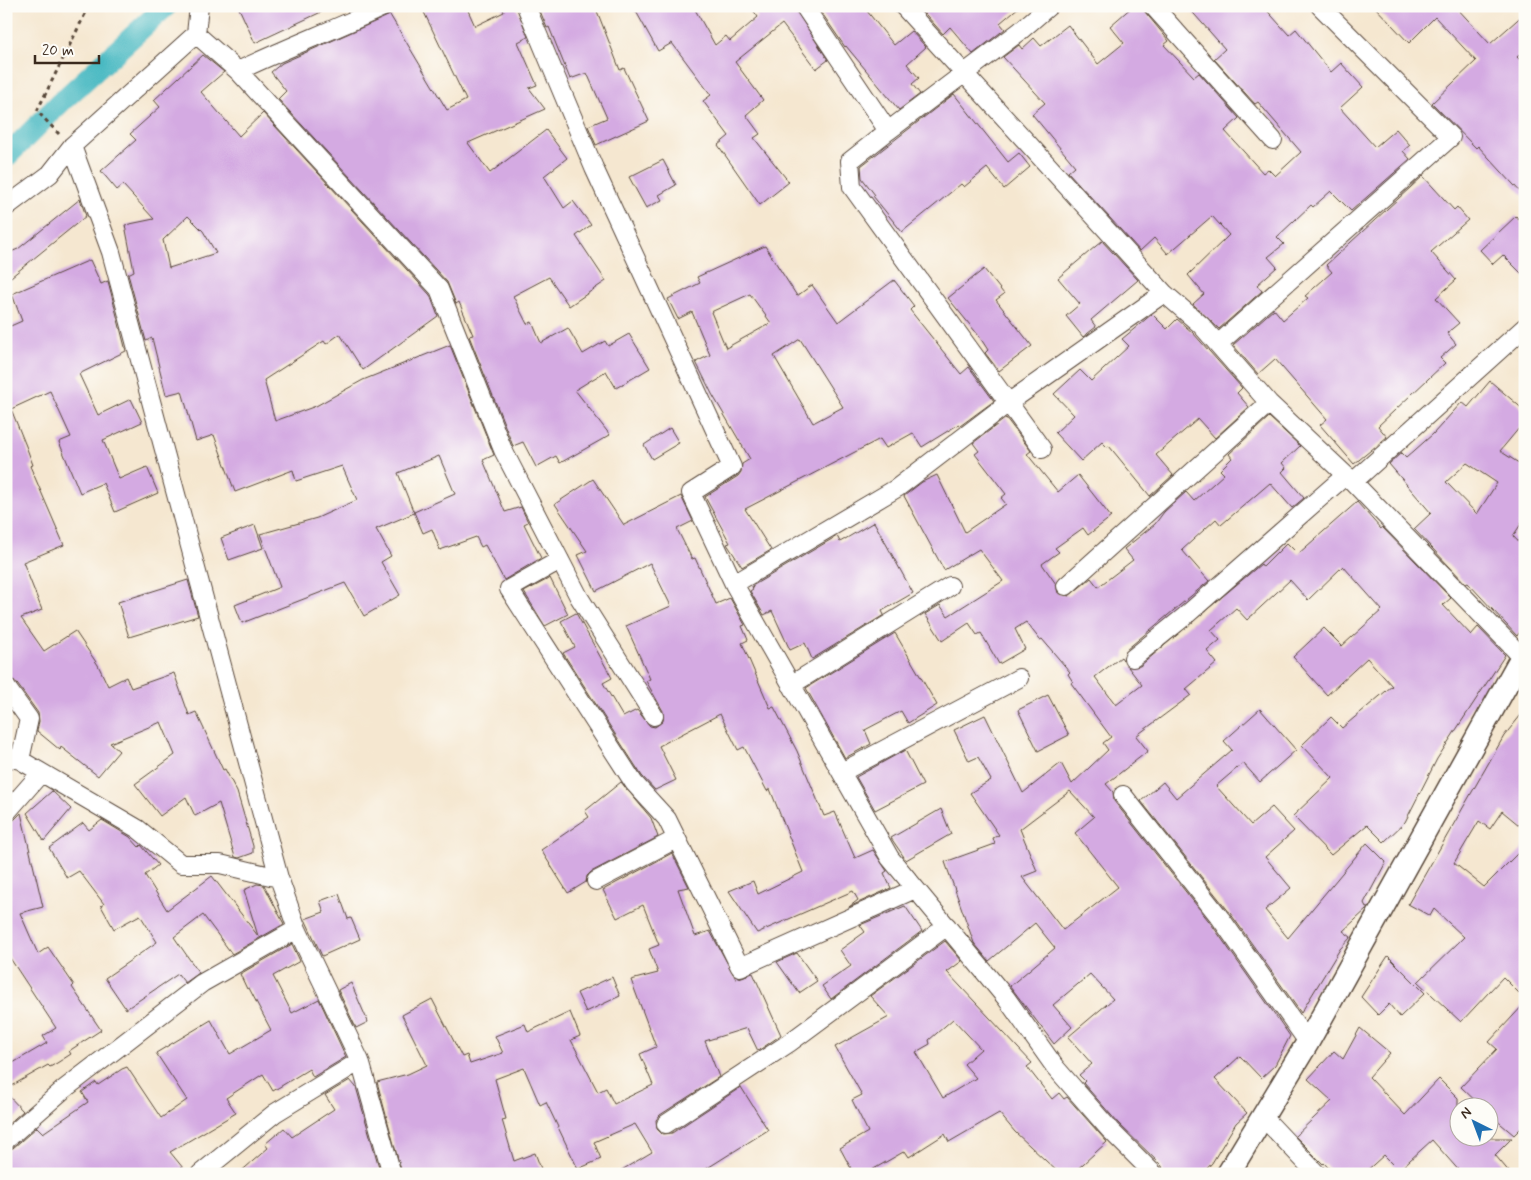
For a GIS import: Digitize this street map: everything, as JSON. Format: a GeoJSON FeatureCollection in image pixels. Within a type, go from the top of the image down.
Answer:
{"type":"FeatureCollection","features":[{"type":"Feature","properties":{"kind":"street"},"geometry":{"type":"LineString","coordinates":[[6,207],[50,174],[72,146],[196,34],[199,6]]}},
{"type":"Feature","properties":{"kind":"street"},"geometry":{"type":"LineString","coordinates":[[238,71],[282,50],[312,40],[385,6]]}},
{"type":"Feature","properties":{"kind":"street"},"geometry":{"type":"LineString","coordinates":[[526,6],[598,177],[732,467],[691,493],[734,584],[890,858],[1006,998],[1055,1067],[1110,1130],[1154,1174]]}},
{"type":"Feature","properties":{"kind":"street"},"geometry":{"type":"LineString","coordinates":[[804,6],[888,131]]}},
{"type":"Feature","properties":{"kind":"street"},"geometry":{"type":"LineString","coordinates":[[903,6],[1164,293],[1218,344],[1269,402],[1350,478],[1524,656],[1308,1042],[1264,1118],[1228,1174]]}},
{"type":"Feature","properties":{"kind":"street"},"geometry":{"type":"LineString","coordinates":[[1042,449],[852,187],[850,161],[1019,32],[1050,6]]}},
{"type":"Feature","properties":{"kind":"street"},"geometry":{"type":"LineString","coordinates":[[1153,6],[1273,140]]}},
{"type":"Feature","properties":{"kind":"street"},"geometry":{"type":"LineString","coordinates":[[1218,344],[1451,137],[1320,6]]}},
{"type":"Feature","properties":{"kind":"street"},"geometry":{"type":"LineString","coordinates":[[196,34],[238,71],[439,289],[503,450],[579,597],[654,716]]}},
{"type":"Feature","properties":{"kind":"street"},"geometry":{"type":"LineString","coordinates":[[72,146],[111,252],[279,878],[297,929],[360,1061],[392,1174]]}},
{"type":"Feature","properties":{"kind":"street"},"geometry":{"type":"LineString","coordinates":[[734,584],[897,488],[1008,403],[1164,293]]}},
{"type":"Feature","properties":{"kind":"street"},"geometry":{"type":"LineString","coordinates":[[1133,658],[1350,478],[1525,327]]}},
{"type":"Feature","properties":{"kind":"street"},"geometry":{"type":"LineString","coordinates":[[1066,586],[1269,402]]}},
{"type":"Feature","properties":{"kind":"street"},"geometry":{"type":"LineString","coordinates":[[560,560],[508,589],[634,783],[667,819],[740,967],[915,889]]}},
{"type":"Feature","properties":{"kind":"street"},"geometry":{"type":"LineString","coordinates":[[791,685],[950,586]]}},
{"type":"Feature","properties":{"kind":"street"},"geometry":{"type":"LineString","coordinates":[[842,772],[1019,678]]}},
{"type":"Feature","properties":{"kind":"street"},"geometry":{"type":"LineString","coordinates":[[6,687],[28,719],[13,759],[138,829],[181,864],[220,864],[279,878]]}},
{"type":"Feature","properties":{"kind":"street"},"geometry":{"type":"LineString","coordinates":[[6,814],[41,773]]}},
{"type":"Feature","properties":{"kind":"street"},"geometry":{"type":"LineString","coordinates":[[1123,795],[1221,919],[1308,1042]]}},
{"type":"Feature","properties":{"kind":"street"},"geometry":{"type":"LineString","coordinates":[[596,881],[676,839]]}},
{"type":"Feature","properties":{"kind":"street"},"geometry":{"type":"LineString","coordinates":[[666,1124],[789,1043],[947,926]]}},
{"type":"Feature","properties":{"kind":"street"},"geometry":{"type":"LineString","coordinates":[[6,1140],[63,1090],[202,983],[297,929]]}},
{"type":"Feature","properties":{"kind":"street"},"geometry":{"type":"LineString","coordinates":[[200,1174],[275,1113],[360,1061]]}},
{"type":"Feature","properties":{"kind":"street"},"geometry":{"type":"LineString","coordinates":[[1264,1118],[1317,1174]]}},
{"type":"Feature","properties":{"kind":"path"},"geometry":{"type":"LineString","coordinates":[[72,146],[37,111],[89,6]]}},
{"type":"Feature","properties":{"kind":"building"},"geometry":{"type":"Polygon","coordinates":[[[238,6],[334,6],[255,43],[238,6]]]}},
{"type":"Feature","properties":{"kind":"building"},"geometry":{"type":"Polygon","coordinates":[[[421,6],[466,6],[475,26],[504,12],[502,6],[516,6],[528,37],[518,42],[537,85],[529,88],[545,109],[468,143],[490,173],[546,130],[567,158],[544,176],[564,208],[573,201],[591,225],[576,236],[606,281],[569,306],[549,277],[513,296],[527,324],[532,322],[541,343],[568,328],[583,354],[605,341],[608,346],[629,334],[650,368],[616,388],[606,371],[575,390],[610,435],[560,463],[556,456],[536,467],[523,442],[513,446],[469,336],[473,335],[459,302],[456,304],[447,282],[278,99],[286,91],[271,72],[282,63],[390,15],[447,110],[466,100],[421,6]]]}},
{"type":"Feature","properties":{"kind":"building"},"geometry":{"type":"Polygon","coordinates":[[[538,6],[595,6],[620,70],[624,68],[649,121],[596,145],[588,126],[607,118],[587,73],[570,79],[549,27],[547,28],[538,6]]]}},
{"type":"Feature","properties":{"kind":"building"},"geometry":{"type":"Polygon","coordinates":[[[633,6],[693,6],[715,45],[726,36],[730,41],[758,17],[750,6],[793,6],[828,60],[816,69],[782,24],[735,62],[763,100],[746,115],[760,134],[754,138],[789,182],[760,205],[718,145],[729,136],[703,101],[711,95],[672,43],[658,51],[633,6]]]}},
{"type":"Feature","properties":{"kind":"building"},"geometry":{"type":"Polygon","coordinates":[[[817,6],[863,6],[894,45],[911,31],[926,47],[907,64],[919,78],[912,84],[920,94],[899,110],[845,47],[817,6]]]}},
{"type":"Feature","properties":{"kind":"building"},"geometry":{"type":"Polygon","coordinates":[[[918,6],[1020,6],[1000,23],[1005,29],[973,54],[950,27],[943,34],[918,6]]]}},
{"type":"Feature","properties":{"kind":"building"},"geometry":{"type":"Polygon","coordinates":[[[1133,6],[1140,6],[1169,41],[1164,45],[1194,77],[1199,73],[1239,118],[1225,131],[1263,173],[1268,169],[1275,176],[1301,152],[1258,102],[1255,104],[1214,59],[1225,49],[1187,6],[1263,6],[1289,35],[1296,29],[1331,72],[1341,63],[1363,87],[1340,108],[1375,147],[1396,129],[1410,145],[1403,151],[1410,159],[1351,211],[1331,191],[1313,207],[1311,205],[1277,237],[1284,244],[1268,257],[1277,267],[1257,285],[1262,291],[1219,329],[1193,304],[1204,294],[1188,275],[1229,235],[1212,216],[1168,254],[1154,238],[1140,251],[1068,172],[1075,166],[1032,114],[1045,103],[1003,57],[1019,45],[1022,49],[1034,38],[1041,46],[1068,25],[1098,64],[1124,43],[1110,26],[1133,6]]]}},
{"type":"Feature","properties":{"kind":"building"},"geometry":{"type":"Polygon","coordinates":[[[1374,6],[1455,6],[1490,44],[1525,13],[1525,50],[1517,57],[1525,65],[1525,197],[1478,146],[1476,148],[1432,103],[1476,61],[1435,17],[1409,43],[1374,6]]]}},
{"type":"Feature","properties":{"kind":"building"},"geometry":{"type":"Polygon","coordinates":[[[203,55],[224,72],[201,92],[239,136],[263,113],[430,295],[438,316],[363,370],[340,334],[326,344],[324,341],[264,380],[275,421],[316,406],[363,380],[450,345],[494,455],[483,460],[505,512],[521,507],[528,522],[524,524],[541,558],[504,580],[485,545],[481,547],[476,537],[440,550],[432,529],[423,533],[414,512],[455,494],[439,456],[398,473],[414,513],[376,529],[391,556],[381,562],[400,595],[364,616],[345,583],[242,623],[235,605],[280,587],[260,534],[317,518],[357,500],[342,466],[296,481],[293,470],[235,492],[214,435],[196,441],[182,391],[166,395],[152,338],[146,341],[128,274],[134,271],[125,225],[154,219],[123,185],[117,190],[101,171],[136,140],[130,134],[160,107],[154,100],[203,55]],[[188,216],[163,240],[169,268],[216,253],[203,231],[188,216]]]}},
{"type":"Feature","properties":{"kind":"building"},"geometry":{"type":"Polygon","coordinates":[[[954,94],[1008,162],[1019,153],[1030,167],[1004,189],[987,168],[964,187],[961,184],[902,232],[873,196],[875,195],[862,178],[861,166],[954,94]]]}},
{"type":"Feature","properties":{"kind":"building"},"geometry":{"type":"Polygon","coordinates":[[[663,160],[676,185],[659,195],[662,200],[646,208],[629,177],[663,160]]]}},
{"type":"Feature","properties":{"kind":"building"},"geometry":{"type":"Polygon","coordinates":[[[1423,176],[1454,210],[1457,207],[1468,220],[1431,252],[1456,280],[1436,298],[1459,323],[1447,333],[1456,344],[1440,358],[1445,363],[1378,426],[1387,437],[1354,464],[1320,425],[1327,419],[1275,359],[1258,374],[1233,345],[1274,309],[1283,320],[1308,298],[1305,296],[1332,272],[1326,265],[1423,176]]]}},
{"type":"Feature","properties":{"kind":"building"},"geometry":{"type":"Polygon","coordinates":[[[80,199],[86,216],[6,281],[6,254],[18,249],[80,199]]]}},
{"type":"Feature","properties":{"kind":"building"},"geometry":{"type":"Polygon","coordinates":[[[1516,216],[1525,226],[1525,277],[1503,255],[1493,264],[1480,250],[1516,216]]]}},
{"type":"Feature","properties":{"kind":"building"},"geometry":{"type":"Polygon","coordinates":[[[1102,241],[1138,280],[1091,320],[1096,327],[1083,337],[1066,316],[1080,304],[1058,278],[1102,241]]]}},
{"type":"Feature","properties":{"kind":"building"},"geometry":{"type":"Polygon","coordinates":[[[765,246],[797,296],[812,285],[838,322],[894,280],[914,306],[910,310],[961,374],[969,367],[994,401],[960,426],[959,424],[922,447],[913,433],[886,448],[880,439],[745,509],[771,550],[742,567],[727,544],[730,543],[705,497],[738,476],[741,472],[742,464],[750,459],[712,394],[696,362],[710,355],[692,312],[678,319],[668,299],[700,283],[697,277],[765,246]],[[750,294],[711,312],[726,348],[771,323],[750,294]],[[800,339],[774,356],[813,423],[843,407],[800,339]]]}},
{"type":"Feature","properties":{"kind":"building"},"geometry":{"type":"Polygon","coordinates":[[[90,260],[101,284],[108,281],[126,351],[79,374],[98,415],[131,399],[142,422],[103,440],[119,479],[147,467],[158,493],[115,512],[103,483],[80,493],[59,442],[71,437],[50,391],[11,409],[33,465],[30,466],[64,545],[23,562],[42,610],[21,618],[44,651],[75,631],[98,665],[108,686],[126,677],[131,688],[174,673],[189,715],[196,712],[223,770],[225,769],[237,792],[253,846],[253,853],[239,858],[235,857],[219,803],[195,816],[186,797],[160,816],[135,784],[175,755],[161,722],[110,743],[119,751],[98,776],[61,747],[60,750],[37,731],[38,713],[15,681],[6,677],[6,328],[22,321],[12,294],[90,260]]]}},
{"type":"Feature","properties":{"kind":"building"},"geometry":{"type":"Polygon","coordinates":[[[984,269],[1004,294],[996,300],[1032,346],[999,371],[985,353],[988,350],[979,336],[948,298],[984,269]]]}},
{"type":"Feature","properties":{"kind":"building"},"geometry":{"type":"Polygon","coordinates":[[[1152,314],[1167,329],[1177,319],[1193,333],[1242,388],[1237,393],[1249,407],[1215,438],[1198,419],[1156,455],[1173,475],[1150,496],[1109,446],[1107,447],[1102,442],[1081,461],[1055,433],[1074,415],[1054,394],[1080,370],[1091,381],[1129,346],[1122,339],[1152,314]]]}},
{"type":"Feature","properties":{"kind":"building"},"geometry":{"type":"Polygon","coordinates":[[[1490,381],[1525,411],[1525,421],[1500,451],[1525,467],[1525,518],[1513,536],[1525,549],[1525,625],[1517,636],[1414,529],[1431,513],[1389,464],[1401,453],[1406,458],[1433,434],[1462,402],[1468,407],[1490,381]],[[1467,463],[1446,482],[1477,514],[1497,483],[1467,463]]]}},
{"type":"Feature","properties":{"kind":"building"},"geometry":{"type":"Polygon","coordinates":[[[1269,417],[1300,446],[1282,463],[1286,468],[1282,472],[1304,498],[1292,508],[1270,483],[1221,525],[1216,519],[1182,550],[1209,581],[1126,650],[1123,660],[1121,657],[1095,677],[1116,705],[1142,685],[1128,667],[1140,666],[1261,564],[1263,567],[1287,543],[1298,554],[1357,502],[1381,529],[1382,527],[1451,598],[1443,605],[1471,635],[1478,627],[1505,655],[1437,759],[1405,822],[1384,842],[1367,825],[1331,855],[1293,816],[1333,778],[1302,745],[1331,717],[1342,728],[1392,686],[1367,658],[1327,695],[1293,657],[1324,628],[1342,646],[1382,610],[1343,566],[1308,600],[1290,580],[1247,620],[1236,608],[1211,630],[1220,640],[1207,651],[1217,663],[1186,689],[1191,695],[1136,736],[1148,751],[1106,784],[1113,792],[1114,801],[1212,925],[1290,1036],[1275,1065],[1261,1078],[1240,1056],[1215,1079],[1247,1113],[1236,1123],[1212,1163],[1202,1174],[1164,1174],[1162,1166],[1118,1123],[1083,1083],[1085,1081],[1079,1075],[1092,1064],[1068,1037],[1113,999],[1090,974],[1053,1005],[1072,1027],[1054,1044],[1010,986],[1055,948],[1035,923],[989,961],[974,943],[945,862],[995,844],[993,838],[999,835],[970,793],[991,780],[978,757],[969,761],[954,730],[985,715],[1023,793],[1061,763],[1072,784],[1108,750],[1103,743],[1111,737],[1071,683],[1073,682],[1068,674],[1070,672],[1026,622],[1015,629],[1025,649],[999,664],[981,633],[977,635],[969,623],[942,641],[925,614],[940,605],[948,616],[1003,581],[979,549],[944,570],[904,496],[922,482],[937,475],[965,532],[1006,504],[1001,498],[1006,494],[975,454],[979,451],[973,443],[1006,418],[1031,451],[1027,454],[1058,492],[1078,475],[1111,517],[1088,535],[1083,528],[1055,548],[1059,552],[1042,564],[1056,584],[1058,593],[1069,596],[1091,578],[1098,587],[1133,560],[1124,549],[1155,524],[1164,512],[1186,492],[1194,501],[1224,474],[1220,470],[1232,458],[1229,454],[1269,417]],[[1070,791],[1020,829],[1037,871],[1022,877],[1063,930],[1118,887],[1075,833],[1094,817],[1070,791]]]}},
{"type":"Feature","properties":{"kind":"building"},"geometry":{"type":"Polygon","coordinates":[[[670,428],[679,443],[652,459],[644,445],[670,428]]]}},
{"type":"Feature","properties":{"kind":"building"},"geometry":{"type":"Polygon","coordinates":[[[593,479],[624,525],[681,496],[693,521],[677,529],[692,559],[695,558],[716,604],[730,598],[745,625],[742,626],[748,640],[742,643],[770,708],[774,707],[797,751],[824,816],[835,812],[855,858],[873,850],[887,871],[884,873],[891,888],[849,907],[858,900],[853,891],[757,933],[729,891],[753,881],[758,894],[803,872],[770,789],[767,791],[744,747],[738,750],[720,714],[659,746],[676,780],[655,790],[642,776],[563,653],[575,647],[561,621],[576,613],[612,678],[603,683],[623,717],[637,710],[650,726],[655,727],[663,721],[663,711],[646,681],[650,679],[626,626],[671,606],[650,563],[596,591],[578,555],[587,551],[555,504],[593,479]]]}},
{"type":"Feature","properties":{"kind":"building"},"geometry":{"type":"Polygon","coordinates":[[[874,522],[913,593],[882,611],[884,615],[812,659],[805,643],[790,650],[772,611],[764,615],[750,591],[753,589],[752,586],[837,536],[840,542],[874,522]]]}},
{"type":"Feature","properties":{"kind":"building"},"geometry":{"type":"Polygon","coordinates":[[[255,525],[263,548],[229,560],[221,538],[255,525]]]}},
{"type":"Feature","properties":{"kind":"building"},"geometry":{"type":"Polygon","coordinates":[[[550,578],[568,614],[545,626],[524,592],[550,578]]]}},
{"type":"Feature","properties":{"kind":"building"},"geometry":{"type":"Polygon","coordinates":[[[188,580],[198,616],[129,637],[118,602],[188,580]]]}},
{"type":"Feature","properties":{"kind":"building"},"geometry":{"type":"Polygon","coordinates":[[[895,633],[937,705],[908,723],[901,711],[865,730],[871,744],[845,758],[806,688],[895,633]]]}},
{"type":"Feature","properties":{"kind":"building"},"geometry":{"type":"Polygon","coordinates":[[[1048,695],[1069,735],[1038,751],[1018,710],[1048,695]]]}},
{"type":"Feature","properties":{"kind":"building"},"geometry":{"type":"Polygon","coordinates":[[[1260,709],[1296,750],[1260,782],[1243,763],[1216,786],[1251,825],[1272,807],[1294,831],[1265,857],[1291,888],[1265,910],[1288,938],[1367,843],[1386,862],[1364,903],[1367,909],[1343,931],[1351,937],[1340,949],[1301,1013],[1230,913],[1141,801],[1163,782],[1176,798],[1232,750],[1224,741],[1260,709]]]}},
{"type":"Feature","properties":{"kind":"building"},"geometry":{"type":"Polygon","coordinates":[[[1525,710],[1525,830],[1502,811],[1490,829],[1479,821],[1454,863],[1484,887],[1525,846],[1525,999],[1503,977],[1461,1022],[1418,982],[1464,937],[1434,909],[1430,916],[1408,904],[1504,736],[1525,710]]]}},
{"type":"Feature","properties":{"kind":"building"},"geometry":{"type":"Polygon","coordinates":[[[905,750],[923,785],[875,810],[856,777],[905,750]]]}},
{"type":"Feature","properties":{"kind":"building"},"geometry":{"type":"Polygon","coordinates":[[[621,782],[651,818],[658,837],[591,872],[587,876],[586,882],[568,893],[541,850],[589,817],[585,811],[621,782]]]}},
{"type":"Feature","properties":{"kind":"building"},"geometry":{"type":"Polygon","coordinates":[[[52,791],[71,809],[44,841],[27,813],[52,791]]]}},
{"type":"Feature","properties":{"kind":"building"},"geometry":{"type":"Polygon","coordinates":[[[941,809],[951,834],[906,860],[891,838],[941,809]]]}},
{"type":"Feature","properties":{"kind":"building"},"geometry":{"type":"Polygon","coordinates":[[[21,813],[43,907],[20,913],[38,954],[48,947],[101,1030],[69,1051],[71,1054],[57,1063],[50,1067],[48,1065],[6,1089],[6,1067],[47,1043],[43,1036],[56,1028],[6,952],[6,823],[14,820],[21,813]]]}},
{"type":"Feature","properties":{"kind":"building"},"geometry":{"type":"Polygon","coordinates":[[[102,820],[130,837],[139,847],[141,845],[158,865],[145,875],[167,910],[212,876],[258,936],[244,890],[257,884],[264,885],[284,924],[232,954],[203,915],[174,937],[199,973],[185,983],[178,974],[126,1009],[105,978],[157,942],[140,915],[114,929],[101,906],[104,904],[79,871],[67,878],[49,848],[83,823],[89,830],[102,820]]]}},
{"type":"Feature","properties":{"kind":"building"},"geometry":{"type":"Polygon","coordinates":[[[672,853],[689,887],[678,889],[695,936],[710,931],[736,979],[753,973],[781,1035],[758,1051],[747,1028],[705,1041],[719,1077],[660,1115],[656,1120],[657,1129],[662,1134],[672,1133],[741,1087],[768,1130],[698,1174],[615,1174],[652,1152],[635,1124],[594,1142],[601,1159],[578,1169],[546,1102],[540,1105],[524,1068],[495,1079],[506,1119],[502,1120],[514,1161],[535,1153],[543,1174],[402,1174],[377,1082],[408,1074],[427,1065],[402,1015],[432,999],[462,1057],[467,1055],[470,1064],[503,1053],[495,1036],[525,1024],[528,1032],[570,1012],[580,1036],[571,1040],[598,1092],[606,1088],[614,1104],[653,1085],[640,1054],[656,1047],[631,980],[658,973],[649,949],[659,945],[643,905],[617,918],[603,890],[672,853]]]}},
{"type":"Feature","properties":{"kind":"building"},"geometry":{"type":"Polygon","coordinates":[[[339,894],[348,919],[351,918],[360,939],[322,956],[305,919],[324,912],[320,901],[339,894]]]}},
{"type":"Feature","properties":{"kind":"building"},"geometry":{"type":"Polygon","coordinates":[[[905,906],[922,931],[831,999],[822,986],[851,966],[840,950],[865,932],[860,925],[905,906]]]}},
{"type":"Feature","properties":{"kind":"building"},"geometry":{"type":"Polygon","coordinates":[[[945,941],[962,961],[947,972],[1032,1063],[1027,1067],[1052,1099],[1059,1093],[1064,1099],[1067,1097],[1107,1142],[1072,1174],[1060,1174],[1015,1132],[999,1113],[949,1142],[945,1134],[909,1157],[905,1151],[865,1174],[854,1174],[840,1148],[868,1132],[852,1100],[862,1095],[835,1047],[889,1017],[870,996],[945,941]],[[953,1019],[929,1040],[930,1044],[916,1052],[943,1098],[976,1078],[964,1064],[981,1049],[953,1019]]]}},
{"type":"Feature","properties":{"kind":"building"},"geometry":{"type":"Polygon","coordinates":[[[292,944],[300,961],[273,976],[292,1013],[319,999],[346,1057],[313,1077],[309,1069],[273,1091],[263,1074],[226,1098],[236,1113],[170,1152],[188,1174],[6,1174],[6,1150],[13,1148],[37,1127],[43,1133],[88,1102],[82,1092],[96,1082],[98,1085],[122,1069],[127,1067],[161,1118],[187,1100],[156,1053],[211,1020],[230,1054],[271,1030],[240,974],[292,944]]]}},
{"type":"Feature","properties":{"kind":"building"},"geometry":{"type":"Polygon","coordinates":[[[797,953],[817,981],[799,993],[777,962],[797,953]]]}},
{"type":"Feature","properties":{"kind":"building"},"geometry":{"type":"Polygon","coordinates":[[[1388,956],[1425,993],[1400,1017],[1389,1004],[1378,1015],[1361,997],[1388,956]]]}},
{"type":"Feature","properties":{"kind":"building"},"geometry":{"type":"Polygon","coordinates":[[[612,977],[620,996],[586,1012],[577,993],[612,977]]]}},
{"type":"Feature","properties":{"kind":"building"},"geometry":{"type":"Polygon","coordinates":[[[351,983],[368,1022],[356,1028],[338,990],[351,983]]]}},
{"type":"Feature","properties":{"kind":"building"},"geometry":{"type":"Polygon","coordinates":[[[1525,1003],[1525,1124],[1514,1135],[1498,1121],[1498,1098],[1473,1098],[1461,1087],[1497,1049],[1489,1042],[1525,1003]]]}},
{"type":"Feature","properties":{"kind":"building"},"geometry":{"type":"Polygon","coordinates":[[[1360,1028],[1390,1053],[1369,1077],[1405,1115],[1439,1079],[1458,1098],[1448,1098],[1448,1148],[1498,1148],[1498,1138],[1512,1138],[1495,1155],[1511,1174],[1462,1174],[1432,1140],[1399,1170],[1384,1155],[1363,1174],[1334,1174],[1295,1136],[1332,1101],[1308,1079],[1334,1051],[1343,1059],[1360,1028]]]}},
{"type":"Feature","properties":{"kind":"building"},"geometry":{"type":"Polygon","coordinates":[[[350,1080],[356,1087],[381,1174],[238,1174],[268,1148],[265,1144],[284,1128],[292,1137],[334,1109],[325,1095],[350,1080]]]}},
{"type":"Feature","properties":{"kind":"building"},"geometry":{"type":"Polygon","coordinates":[[[6,1093],[23,1111],[6,1126],[6,1093]]]}},
{"type":"Feature","properties":{"kind":"waterway"},"geometry":{"type":"LineString","coordinates":[[6,157],[61,102],[166,6]]}}]}
